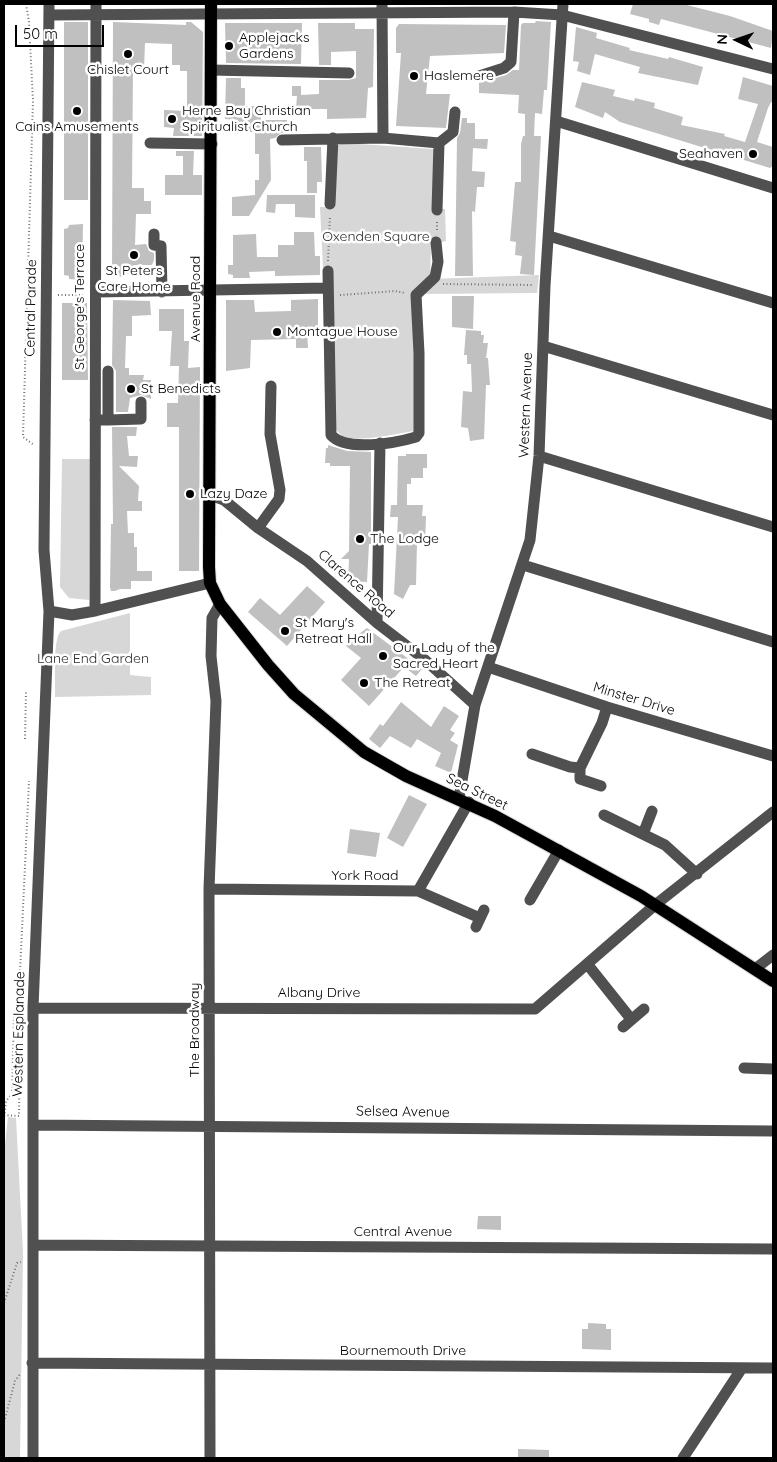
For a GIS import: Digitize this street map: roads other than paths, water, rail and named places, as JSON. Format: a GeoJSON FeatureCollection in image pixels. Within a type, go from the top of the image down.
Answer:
{"type":"FeatureCollection","features":[{"type":"Feature","properties":{"kind":"main road","name":"Avenue Road"},"geometry":{"type":"LineString","coordinates":[[210,583],[211,10]]}},
{"type":"Feature","properties":{"kind":"main road","name":"Sea Street"},"geometry":{"type":"LineString","coordinates":[[210,583],[220,604],[294,694],[364,752],[406,776],[464,800],[559,850],[656,905],[773,981]]}},
{"type":"Feature","properties":{"kind":"street"},"geometry":{"type":"LineString","coordinates":[[382,8],[383,138]]}},
{"type":"Feature","properties":{"kind":"street"},"geometry":{"type":"LineString","coordinates":[[49,10],[382,8],[514,12],[563,9],[773,69]]}},
{"type":"Feature","properties":{"kind":"street","name":"St George's Terrace"},"geometry":{"type":"LineString","coordinates":[[95,9],[95,611]]}},
{"type":"Feature","properties":{"kind":"street","name":"Western Avenue"},"geometry":{"type":"LineString","coordinates":[[464,800],[475,705],[530,540],[539,456],[545,286],[563,9]]}},
{"type":"Feature","properties":{"kind":"street","name":"Central Parade"},"geometry":{"type":"LineString","coordinates":[[49,10],[44,550],[49,612]]}},
{"type":"Feature","properties":{"kind":"street"},"geometry":{"type":"LineString","coordinates":[[479,76],[504,68],[511,62],[514,12]]}},
{"type":"Feature","properties":{"kind":"street"},"geometry":{"type":"LineString","coordinates":[[211,70],[348,73]]}},
{"type":"Feature","properties":{"kind":"street"},"geometry":{"type":"LineString","coordinates":[[282,140],[383,138],[438,143],[453,132],[455,112]]}},
{"type":"Feature","properties":{"kind":"street"},"geometry":{"type":"LineString","coordinates":[[556,121],[773,188]]}},
{"type":"Feature","properties":{"kind":"street"},"geometry":{"type":"LineString","coordinates":[[330,204],[332,138]]}},
{"type":"Feature","properties":{"kind":"street"},"geometry":{"type":"LineString","coordinates":[[150,143],[212,144]]}},
{"type":"Feature","properties":{"kind":"street"},"geometry":{"type":"LineString","coordinates":[[437,210],[438,143]]}},
{"type":"Feature","properties":{"kind":"street"},"geometry":{"type":"LineString","coordinates":[[154,234],[154,244],[160,246],[162,292]]}},
{"type":"Feature","properties":{"kind":"street"},"geometry":{"type":"LineString","coordinates":[[548,236],[773,303]]}},
{"type":"Feature","properties":{"kind":"street"},"geometry":{"type":"LineString","coordinates":[[328,271],[331,435],[336,441],[345,444],[380,443],[411,438],[419,433],[419,345],[416,295],[435,277],[438,262],[436,242]]}},
{"type":"Feature","properties":{"kind":"street"},"geometry":{"type":"LineString","coordinates":[[96,294],[328,288]]}},
{"type":"Feature","properties":{"kind":"street"},"geometry":{"type":"LineString","coordinates":[[543,346],[773,415]]}},
{"type":"Feature","properties":{"kind":"street"},"geometry":{"type":"LineString","coordinates":[[108,371],[108,420]]}},
{"type":"Feature","properties":{"kind":"street"},"geometry":{"type":"LineString","coordinates":[[258,528],[279,499],[280,490],[270,434],[271,386]]}},
{"type":"Feature","properties":{"kind":"street"},"geometry":{"type":"LineString","coordinates":[[95,420],[141,419],[141,402]]}},
{"type":"Feature","properties":{"kind":"street"},"geometry":{"type":"LineString","coordinates":[[377,623],[380,443]]}},
{"type":"Feature","properties":{"kind":"street"},"geometry":{"type":"LineString","coordinates":[[539,456],[773,527]]}},
{"type":"Feature","properties":{"kind":"street","name":"Clarence Road"},"geometry":{"type":"LineString","coordinates":[[210,495],[224,500],[258,528],[307,561],[377,623],[424,659],[475,705]]}},
{"type":"Feature","properties":{"kind":"street"},"geometry":{"type":"LineString","coordinates":[[523,565],[773,642]]}},
{"type":"Feature","properties":{"kind":"street"},"geometry":{"type":"LineString","coordinates":[[49,612],[72,615],[95,611],[210,583]]}},
{"type":"Feature","properties":{"kind":"street","name":"The Broadway"},"geometry":{"type":"LineString","coordinates":[[210,1458],[209,889],[216,702],[211,656],[212,618],[220,604]]}},
{"type":"Feature","properties":{"kind":"street","name":"Western Esplanade"},"geometry":{"type":"LineString","coordinates":[[33,1458],[33,1008],[49,612]]}},
{"type":"Feature","properties":{"kind":"street","name":"Minster Drive"},"geometry":{"type":"LineString","coordinates":[[488,667],[607,707],[773,756]]}},
{"type":"Feature","properties":{"kind":"street"},"geometry":{"type":"LineString","coordinates":[[601,786],[580,779],[580,768],[602,723],[607,707]]}},
{"type":"Feature","properties":{"kind":"street"},"geometry":{"type":"LineString","coordinates":[[532,754],[570,767],[580,768]]}},
{"type":"Feature","properties":{"kind":"street","name":"York Road"},"geometry":{"type":"LineString","coordinates":[[209,889],[418,891],[443,847],[464,800]]}},
{"type":"Feature","properties":{"kind":"street"},"geometry":{"type":"LineString","coordinates":[[643,834],[652,811]]}},
{"type":"Feature","properties":{"kind":"street","name":"Albany Drive"},"geometry":{"type":"LineString","coordinates":[[33,1008],[535,1009],[656,905],[773,812]]}},
{"type":"Feature","properties":{"kind":"street"},"geometry":{"type":"LineString","coordinates":[[604,814],[665,845],[697,874]]}},
{"type":"Feature","properties":{"kind":"street"},"geometry":{"type":"LineString","coordinates":[[530,900],[559,850]]}},
{"type":"Feature","properties":{"kind":"street"},"geometry":{"type":"LineString","coordinates":[[418,891],[480,918]]}},
{"type":"Feature","properties":{"kind":"street"},"geometry":{"type":"LineString","coordinates":[[755,969],[773,954]]}},
{"type":"Feature","properties":{"kind":"street"},"geometry":{"type":"LineString","coordinates":[[588,965],[627,1023],[644,1009]]}},
{"type":"Feature","properties":{"kind":"street"},"geometry":{"type":"LineString","coordinates":[[744,1068],[765,1071],[773,1069]]}},
{"type":"Feature","properties":{"kind":"street","name":"Selsea Avenue"},"geometry":{"type":"LineString","coordinates":[[33,1125],[773,1131]]}},
{"type":"Feature","properties":{"kind":"street","name":"Central Avenue"},"geometry":{"type":"LineString","coordinates":[[33,1245],[773,1249]]}},
{"type":"Feature","properties":{"kind":"street","name":"Bournemouth Drive"},"geometry":{"type":"LineString","coordinates":[[32,1367],[210,1365],[773,1368]]}},
{"type":"Feature","properties":{"kind":"street"},"geometry":{"type":"LineString","coordinates":[[683,1458],[742,1368]]}},
{"type":"Feature","properties":{"kind":"place","name":"Applejacks Gardens"},"geometry":{"type":"Point","coordinates":[229,46]}},
{"type":"Feature","properties":{"kind":"place","name":"Chislet Court"},"geometry":{"type":"Point","coordinates":[128,54]}},
{"type":"Feature","properties":{"kind":"place","name":"Haslemere"},"geometry":{"type":"Point","coordinates":[414,76]}},
{"type":"Feature","properties":{"kind":"place","name":"Cains Amusements"},"geometry":{"type":"Point","coordinates":[77,111]}},
{"type":"Feature","properties":{"kind":"place","name":"Herne Bay Christian Spiritualist Church"},"geometry":{"type":"Point","coordinates":[172,119]}},
{"type":"Feature","properties":{"kind":"place","name":"Seahaven"},"geometry":{"type":"Point","coordinates":[753,154]}},
{"type":"Feature","properties":{"kind":"place","name":"St Peters Care Home"},"geometry":{"type":"Point","coordinates":[134,255]}},
{"type":"Feature","properties":{"kind":"place","name":"Montague House"},"geometry":{"type":"Point","coordinates":[277,332]}},
{"type":"Feature","properties":{"kind":"place","name":"St Benedicts"},"geometry":{"type":"Point","coordinates":[131,389]}},
{"type":"Feature","properties":{"kind":"place","name":"Lazy Daze"},"geometry":{"type":"Point","coordinates":[190,494]}},
{"type":"Feature","properties":{"kind":"place","name":"The Lodge"},"geometry":{"type":"Point","coordinates":[360,539]}},
{"type":"Feature","properties":{"kind":"place","name":"St Mary's Retreat Hall"},"geometry":{"type":"Point","coordinates":[285,631]}},
{"type":"Feature","properties":{"kind":"place","name":"Our Lady of the Sacred Heart"},"geometry":{"type":"Point","coordinates":[383,656]}},
{"type":"Feature","properties":{"kind":"place","name":"The Retreat"},"geometry":{"type":"Point","coordinates":[364,683]}},
{"type":"Feature","properties":{"kind":"park label","name":"Oxenden Square"},"geometry":{"type":"Point","coordinates":[376,237]}},
{"type":"Feature","properties":{"kind":"park label","name":"Lane End Garden"},"geometry":{"type":"Point","coordinates":[93,659]}}]}
